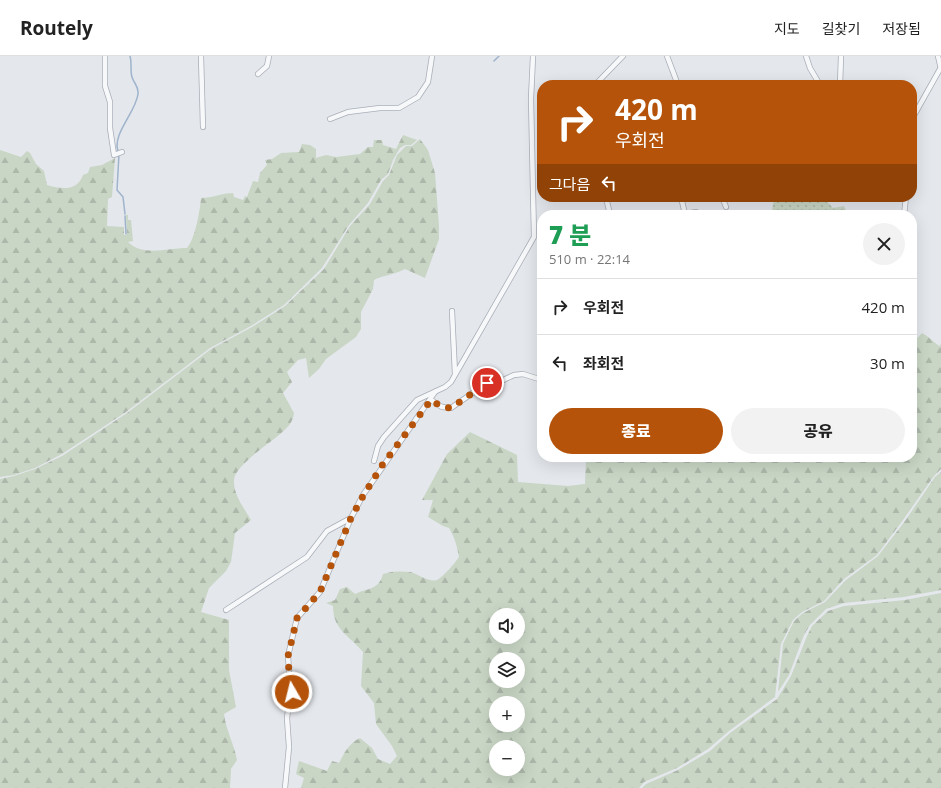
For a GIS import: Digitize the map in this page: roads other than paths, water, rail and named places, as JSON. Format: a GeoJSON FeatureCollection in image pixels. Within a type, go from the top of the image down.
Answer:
{"type":"FeatureCollection","features":[{"type":"Feature","properties":{"kind":"street"},"geometry":{"type":"LineString","coordinates":[[105,56],[106,86],[110,102],[110,128],[114,155],[122,152]]}},
{"type":"Feature","properties":{"kind":"street"},"geometry":{"type":"LineString","coordinates":[[201,56],[203,127]]}},
{"type":"Feature","properties":{"kind":"street"},"geometry":{"type":"LineString","coordinates":[[258,74],[267,66],[268,56]]}},
{"type":"Feature","properties":{"kind":"street"},"geometry":{"type":"LineString","coordinates":[[330,118],[348,112],[380,108],[399,108],[418,97],[428,82],[432,56]]}},
{"type":"Feature","properties":{"kind":"street"},"geometry":{"type":"LineString","coordinates":[[374,461],[378,446],[384,437],[417,400],[445,387],[455,374],[534,237],[531,99],[533,56]]}},
{"type":"Feature","properties":{"kind":"street"},"geometry":{"type":"LineString","coordinates":[[600,80],[623,56]]}},
{"type":"Feature","properties":{"kind":"street"},"geometry":{"type":"LineString","coordinates":[[667,56],[676,80]]}},
{"type":"Feature","properties":{"kind":"street"},"geometry":{"type":"LineString","coordinates":[[806,56],[810,68],[817,80]]}},
{"type":"Feature","properties":{"kind":"street"},"geometry":{"type":"LineString","coordinates":[[840,80],[841,56]]}},
{"type":"Feature","properties":{"kind":"street"},"geometry":{"type":"LineString","coordinates":[[917,110],[940,69],[938,56]]}},
{"type":"Feature","properties":{"kind":"street"},"geometry":{"type":"LineString","coordinates":[[724,202],[726,206]]}},
{"type":"Feature","properties":{"kind":"street"},"geometry":{"type":"LineString","coordinates":[[452,311],[455,374]]}},
{"type":"Feature","properties":{"kind":"street"},"geometry":{"type":"LineString","coordinates":[[431,400],[442,407],[451,408],[487,383],[499,382],[514,375],[523,374],[537,378]]}},
{"type":"Feature","properties":{"kind":"street"},"geometry":{"type":"LineString","coordinates":[[286,788],[289,748],[286,718],[292,682],[288,660],[300,613],[320,592],[351,518],[383,464],[431,400],[435,392]]}},
{"type":"Feature","properties":{"kind":"street"},"geometry":{"type":"LineString","coordinates":[[226,610],[307,557],[327,531],[351,518]]}},
{"type":"Feature","properties":{"kind":"waterway"},"geometry":{"type":"LineString","coordinates":[[118,151],[118,137],[133,108],[138,94],[138,89],[131,75],[130,56]]}},
{"type":"Feature","properties":{"kind":"waterway"},"geometry":{"type":"LineString","coordinates":[[494,61],[499,56]]}},
{"type":"Feature","properties":{"kind":"waterway"},"geometry":{"type":"LineString","coordinates":[[119,154],[117,190],[123,197],[125,214]]}},
{"type":"Feature","properties":{"kind":"waterway"},"geometry":{"type":"LineString","coordinates":[[125,216],[126,234]]}}]}
